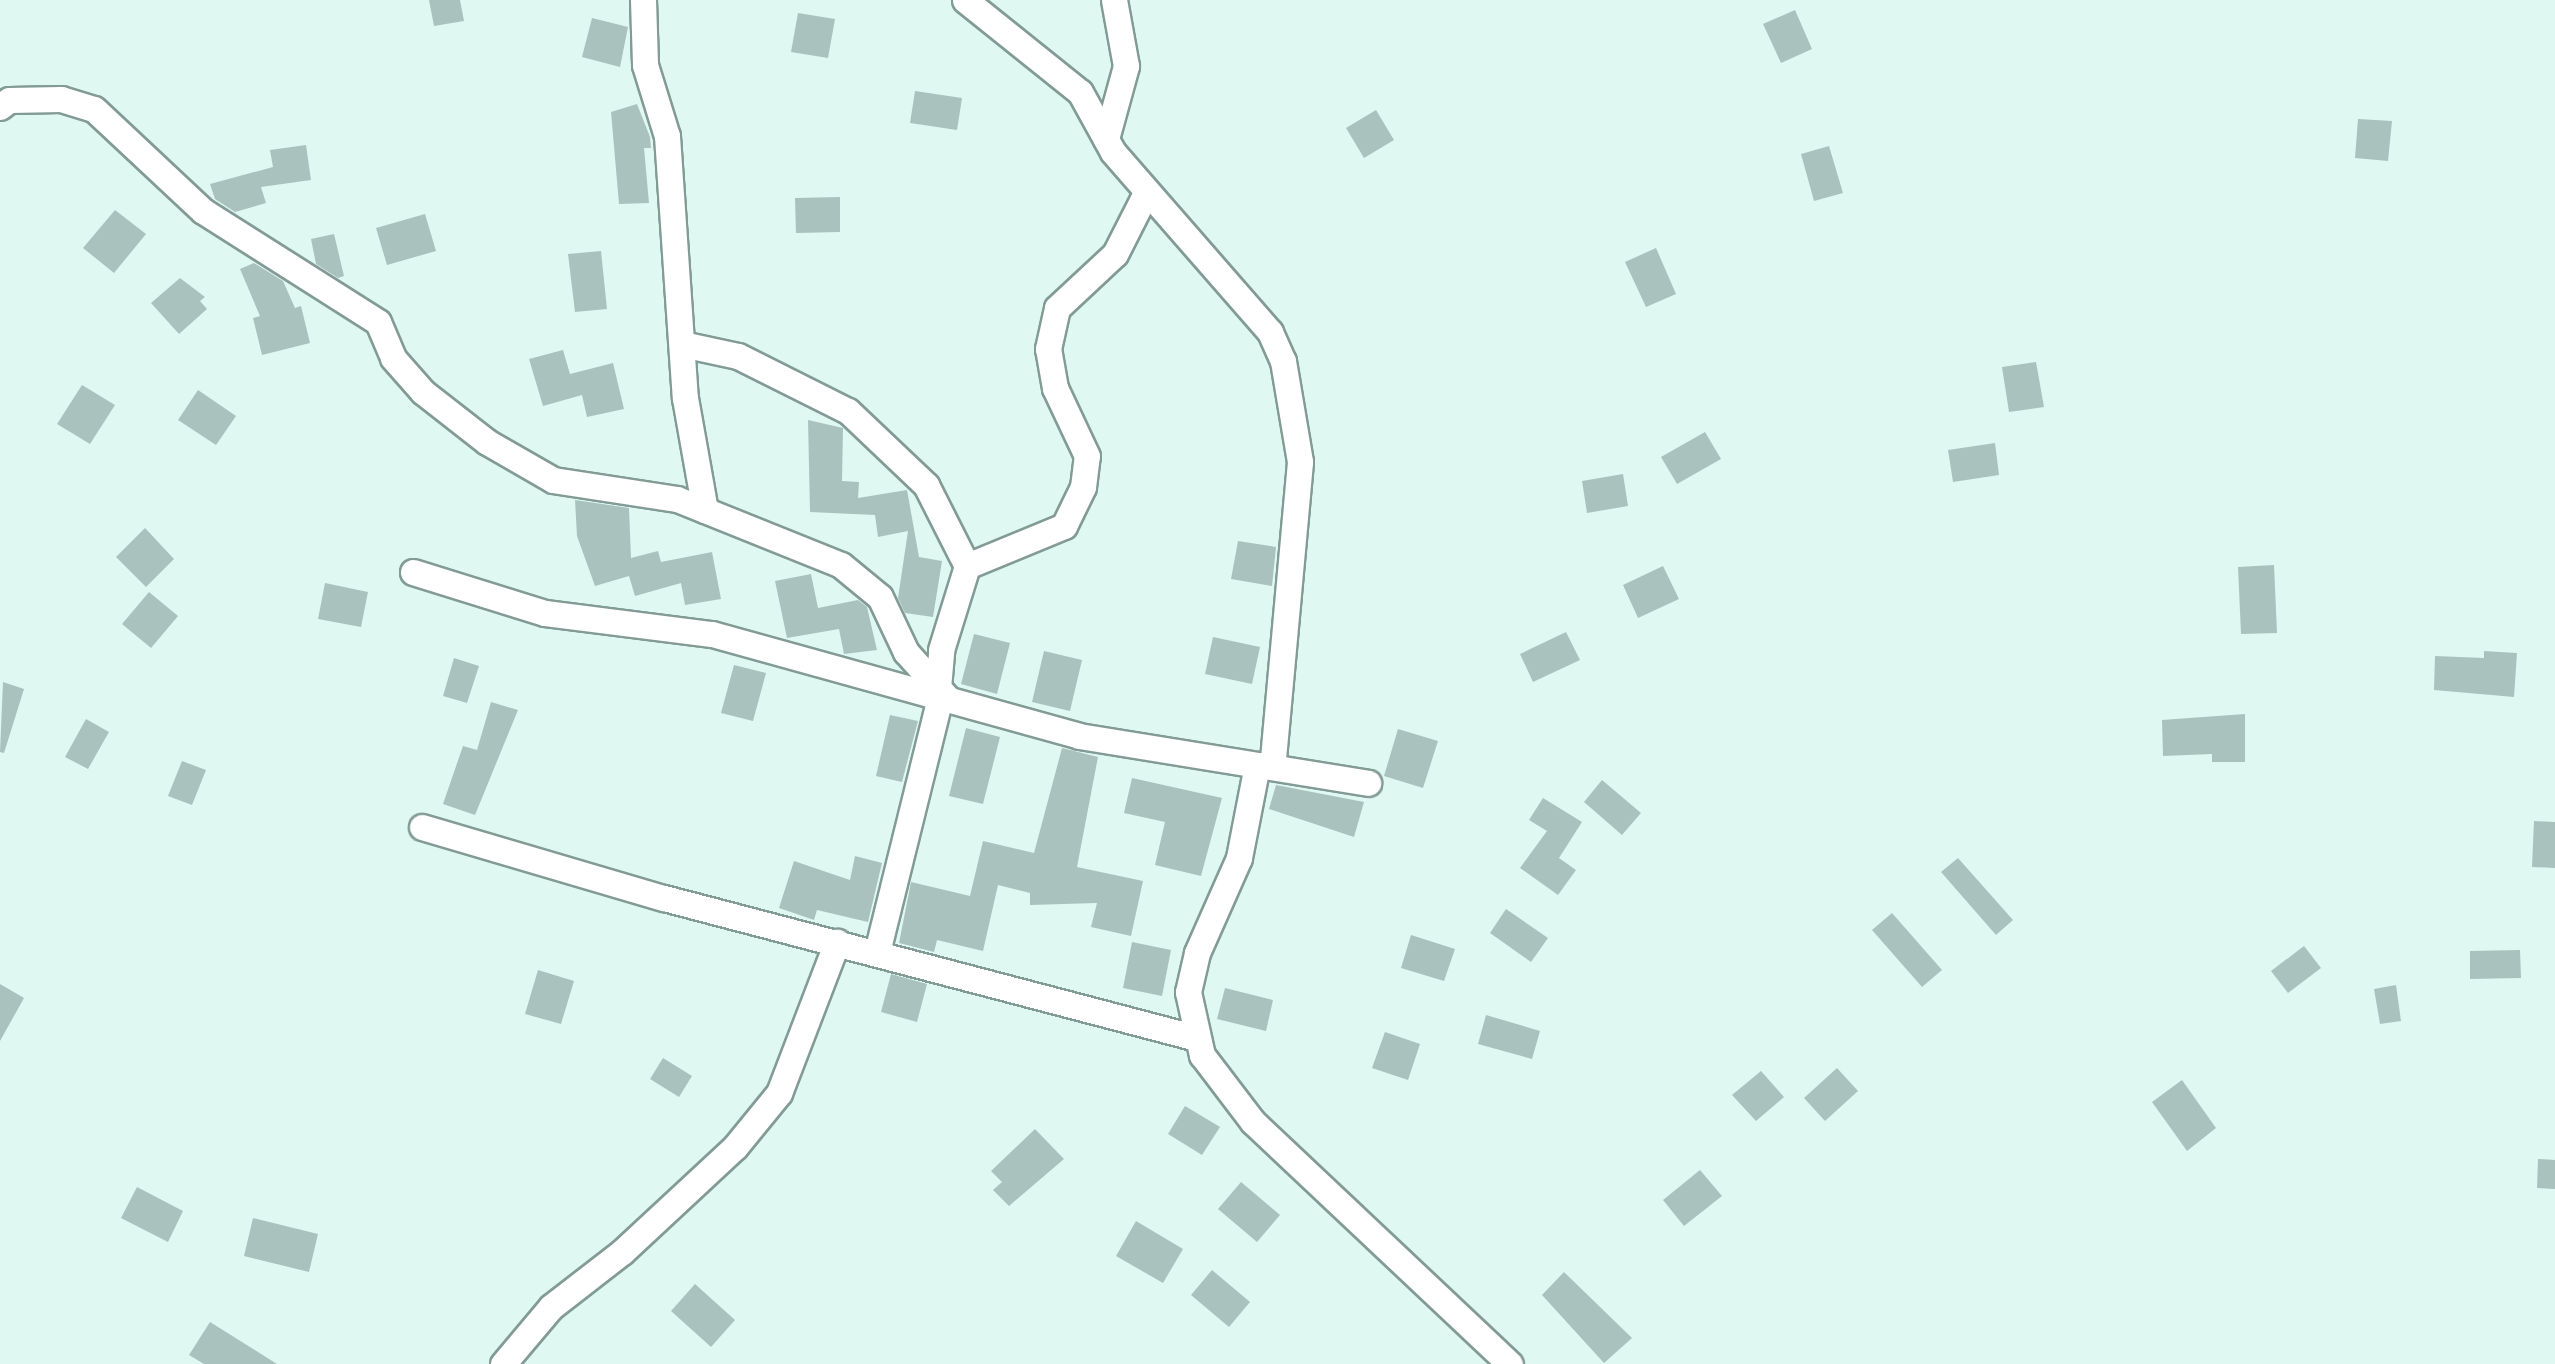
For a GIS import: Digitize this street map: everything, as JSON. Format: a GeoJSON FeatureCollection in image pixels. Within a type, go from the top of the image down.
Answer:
{"type":"FeatureCollection","features":[{"type":"Feature","properties":{"kind":"street"},"geometry":{"type":"LineString","coordinates":[[643,0],[645,65],[666,136],[682,344],[705,510]]}},
{"type":"Feature","properties":{"kind":"street"},"geometry":{"type":"LineString","coordinates":[[965,0],[1080,92],[1106,138],[1146,193],[1270,332],[1294,397],[1300,462],[1265,766],[1239,858],[1197,953],[1188,992],[1198,1038],[1223,1088],[1253,1122],[1510,1364]]}},
{"type":"Feature","properties":{"kind":"street"},"geometry":{"type":"LineString","coordinates":[[1106,138],[1126,66],[1114,0]]}},
{"type":"Feature","properties":{"kind":"street"},"geometry":{"type":"LineString","coordinates":[[0,107],[10,100],[61,99],[94,109],[204,211],[378,322],[393,358],[424,392],[487,442],[552,480],[677,499],[841,565],[880,597],[906,652],[942,695]]}},
{"type":"Feature","properties":{"kind":"street"},"geometry":{"type":"LineString","coordinates":[[967,566],[1064,526],[1084,486],[1087,456],[1055,388],[1048,349],[1056,308],[1115,254],[1146,193]]}},
{"type":"Feature","properties":{"kind":"street"},"geometry":{"type":"LineString","coordinates":[[682,344],[738,356],[848,411],[926,485],[967,566],[941,650],[942,695],[877,952]]}},
{"type":"Feature","properties":{"kind":"street"},"geometry":{"type":"LineString","coordinates":[[413,572],[545,613],[712,634],[1079,736],[1368,783]]}},
{"type":"Feature","properties":{"kind":"street"},"geometry":{"type":"LineString","coordinates":[[422,827],[1198,1038]]}},
{"type":"Feature","properties":{"kind":"street"},"geometry":{"type":"LineString","coordinates":[[503,1364],[551,1306],[622,1252],[735,1148],[779,1093],[838,942]]}},
{"type":"Feature","properties":{"kind":"building"},"geometry":{"type":"Polygon","coordinates":[[[429,0],[460,0],[464,21],[434,26],[429,0]]]}},
{"type":"Feature","properties":{"kind":"building"},"geometry":{"type":"Polygon","coordinates":[[[1795,10],[1812,49],[1781,63],[1763,24],[1795,10]]]}},
{"type":"Feature","properties":{"kind":"building"},"geometry":{"type":"Polygon","coordinates":[[[798,13],[835,19],[828,58],[791,52],[798,13]]]}},
{"type":"Feature","properties":{"kind":"building"},"geometry":{"type":"Polygon","coordinates":[[[592,18],[628,27],[620,67],[582,57],[592,18]]]}},
{"type":"Feature","properties":{"kind":"building"},"geometry":{"type":"Polygon","coordinates":[[[915,91],[962,98],[957,130],[910,123],[915,91]]]}},
{"type":"Feature","properties":{"kind":"building"},"geometry":{"type":"Polygon","coordinates":[[[637,104],[650,137],[651,148],[644,148],[649,203],[619,204],[611,112],[637,104]]]}},
{"type":"Feature","properties":{"kind":"building"},"geometry":{"type":"Polygon","coordinates":[[[1376,110],[1394,140],[1364,158],[1346,128],[1376,110]]]}},
{"type":"Feature","properties":{"kind":"building"},"geometry":{"type":"Polygon","coordinates":[[[2358,119],[2392,121],[2388,161],[2355,158],[2358,119]]]}},
{"type":"Feature","properties":{"kind":"building"},"geometry":{"type":"Polygon","coordinates":[[[306,145],[311,180],[261,187],[266,203],[235,212],[215,199],[210,184],[273,167],[270,150],[306,145]]]}},
{"type":"Feature","properties":{"kind":"building"},"geometry":{"type":"Polygon","coordinates":[[[1829,146],[1843,193],[1814,201],[1801,154],[1829,146]]]}},
{"type":"Feature","properties":{"kind":"building"},"geometry":{"type":"Polygon","coordinates":[[[840,197],[840,232],[796,233],[795,198],[840,197]]]}},
{"type":"Feature","properties":{"kind":"building"},"geometry":{"type":"Polygon","coordinates":[[[115,210],[146,234],[114,273],[83,248],[115,210]]]}},
{"type":"Feature","properties":{"kind":"building"},"geometry":{"type":"Polygon","coordinates":[[[425,214],[436,251],[387,265],[376,228],[425,214]]]}},
{"type":"Feature","properties":{"kind":"building"},"geometry":{"type":"Polygon","coordinates":[[[334,234],[344,276],[338,278],[316,264],[311,239],[334,234]]]}},
{"type":"Feature","properties":{"kind":"building"},"geometry":{"type":"Polygon","coordinates":[[[1656,248],[1676,294],[1646,307],[1625,262],[1656,248]]]}},
{"type":"Feature","properties":{"kind":"building"},"geometry":{"type":"Polygon","coordinates":[[[601,251],[607,309],[575,312],[568,254],[601,251]]]}},
{"type":"Feature","properties":{"kind":"building"},"geometry":{"type":"Polygon","coordinates":[[[254,263],[283,281],[295,308],[301,306],[310,343],[262,355],[253,318],[260,316],[240,269],[254,263]]]}},
{"type":"Feature","properties":{"kind":"building"},"geometry":{"type":"Polygon","coordinates":[[[180,278],[205,297],[200,301],[207,309],[179,334],[151,303],[180,278]]]}},
{"type":"Feature","properties":{"kind":"building"},"geometry":{"type":"Polygon","coordinates":[[[563,350],[570,374],[613,363],[624,409],[587,417],[582,395],[543,406],[529,359],[563,350]]]}},
{"type":"Feature","properties":{"kind":"building"},"geometry":{"type":"Polygon","coordinates":[[[2036,362],[2044,407],[2009,412],[2002,367],[2036,362]]]}},
{"type":"Feature","properties":{"kind":"building"},"geometry":{"type":"Polygon","coordinates":[[[82,385],[115,405],[90,444],[57,424],[82,385]]]}},
{"type":"Feature","properties":{"kind":"building"},"geometry":{"type":"Polygon","coordinates":[[[198,390],[236,416],[216,445],[178,420],[198,390]]]}},
{"type":"Feature","properties":{"kind":"building"},"geometry":{"type":"Polygon","coordinates":[[[808,420],[843,428],[842,481],[859,482],[858,498],[907,490],[919,557],[942,561],[933,617],[905,613],[898,598],[908,531],[878,537],[875,515],[810,512],[808,420]]]}},
{"type":"Feature","properties":{"kind":"building"},"geometry":{"type":"Polygon","coordinates":[[[1705,432],[1721,459],[1677,484],[1661,457],[1705,432]]]}},
{"type":"Feature","properties":{"kind":"building"},"geometry":{"type":"Polygon","coordinates":[[[1995,443],[1999,475],[1953,482],[1948,450],[1995,443]]]}},
{"type":"Feature","properties":{"kind":"building"},"geometry":{"type":"Polygon","coordinates":[[[1623,474],[1628,506],[1587,513],[1582,481],[1623,474]]]}},
{"type":"Feature","properties":{"kind":"building"},"geometry":{"type":"Polygon","coordinates":[[[575,500],[629,508],[631,558],[658,551],[661,562],[712,552],[721,599],[685,605],[681,583],[635,596],[629,576],[595,586],[577,536],[575,500]]]}},
{"type":"Feature","properties":{"kind":"building"},"geometry":{"type":"Polygon","coordinates":[[[145,528],[174,559],[146,587],[116,557],[145,528]]]}},
{"type":"Feature","properties":{"kind":"building"},"geometry":{"type":"Polygon","coordinates":[[[1238,541],[1276,547],[1272,586],[1231,579],[1238,541]]]}},
{"type":"Feature","properties":{"kind":"building"},"geometry":{"type":"Polygon","coordinates":[[[2274,565],[2277,633],[2241,634],[2238,567],[2274,565]]]}},
{"type":"Feature","properties":{"kind":"building"},"geometry":{"type":"Polygon","coordinates":[[[1663,566],[1679,599],[1638,618],[1623,585],[1663,566]]]}},
{"type":"Feature","properties":{"kind":"building"},"geometry":{"type":"Polygon","coordinates":[[[811,574],[818,608],[858,600],[867,607],[877,650],[844,654],[839,629],[787,638],[775,581],[811,574]]]}},
{"type":"Feature","properties":{"kind":"building"},"geometry":{"type":"Polygon","coordinates":[[[325,583],[368,592],[361,627],[318,619],[325,583]]]}},
{"type":"Feature","properties":{"kind":"building"},"geometry":{"type":"Polygon","coordinates":[[[149,592],[178,616],[151,648],[122,624],[149,592]]]}},
{"type":"Feature","properties":{"kind":"building"},"geometry":{"type":"Polygon","coordinates":[[[1566,632],[1580,660],[1533,682],[1520,654],[1566,632]]]}},
{"type":"Feature","properties":{"kind":"building"},"geometry":{"type":"Polygon","coordinates":[[[974,634],[1010,643],[997,694],[961,684],[974,634]]]}},
{"type":"Feature","properties":{"kind":"building"},"geometry":{"type":"Polygon","coordinates":[[[1213,637],[1260,647],[1252,684],[1205,674],[1213,637]]]}},
{"type":"Feature","properties":{"kind":"building"},"geometry":{"type":"Polygon","coordinates":[[[1044,651],[1082,660],[1070,711],[1032,702],[1044,651]]]}},
{"type":"Feature","properties":{"kind":"building"},"geometry":{"type":"Polygon","coordinates":[[[2484,651],[2517,653],[2514,697],[2434,690],[2435,656],[2484,658],[2484,651]]]}},
{"type":"Feature","properties":{"kind":"building"},"geometry":{"type":"Polygon","coordinates":[[[454,658],[479,666],[467,703],[443,696],[454,658]]]}},
{"type":"Feature","properties":{"kind":"building"},"geometry":{"type":"Polygon","coordinates":[[[734,665],[766,673],[753,721],[721,713],[734,665]]]}},
{"type":"Feature","properties":{"kind":"building"},"geometry":{"type":"Polygon","coordinates":[[[3,682],[24,689],[4,753],[0,752],[3,682]]]}},
{"type":"Feature","properties":{"kind":"building"},"geometry":{"type":"Polygon","coordinates":[[[491,702],[518,710],[475,815],[443,804],[463,746],[477,750],[491,702]]]}},
{"type":"Feature","properties":{"kind":"building"},"geometry":{"type":"Polygon","coordinates":[[[2245,714],[2245,762],[2212,762],[2212,754],[2163,756],[2162,720],[2245,714]]]}},
{"type":"Feature","properties":{"kind":"building"},"geometry":{"type":"Polygon","coordinates":[[[890,715],[918,721],[902,782],[876,776],[890,715]]]}},
{"type":"Feature","properties":{"kind":"building"},"geometry":{"type":"Polygon","coordinates":[[[86,719],[109,732],[88,769],[65,757],[86,719]]]}},
{"type":"Feature","properties":{"kind":"building"},"geometry":{"type":"Polygon","coordinates":[[[966,728],[1000,737],[983,804],[949,796],[966,728]]]}},
{"type":"Feature","properties":{"kind":"building"},"geometry":{"type":"Polygon","coordinates":[[[1398,729],[1438,741],[1423,788],[1384,776],[1398,729]]]}},
{"type":"Feature","properties":{"kind":"building"},"geometry":{"type":"Polygon","coordinates":[[[1062,748],[1098,757],[1077,867],[1143,881],[1131,936],[1091,927],[1097,903],[1030,905],[1030,893],[998,885],[983,951],[937,940],[934,952],[899,943],[911,882],[970,896],[983,841],[1034,853],[1062,748]]]}},
{"type":"Feature","properties":{"kind":"building"},"geometry":{"type":"Polygon","coordinates":[[[182,761],[206,770],[192,805],[168,796],[182,761]]]}},
{"type":"Feature","properties":{"kind":"building"},"geometry":{"type":"Polygon","coordinates":[[[1132,778],[1222,798],[1201,876],[1155,865],[1165,822],[1124,813],[1132,778]]]}},
{"type":"Feature","properties":{"kind":"building"},"geometry":{"type":"Polygon","coordinates":[[[1602,780],[1641,813],[1622,835],[1584,802],[1602,780]]]}},
{"type":"Feature","properties":{"kind":"building"},"geometry":{"type":"Polygon","coordinates":[[[1276,785],[1364,802],[1354,837],[1269,809],[1276,785]]]}},
{"type":"Feature","properties":{"kind":"building"},"geometry":{"type":"Polygon","coordinates":[[[1543,798],[1582,822],[1559,858],[1576,870],[1558,895],[1520,868],[1547,831],[1529,820],[1543,798]]]}},
{"type":"Feature","properties":{"kind":"building"},"geometry":{"type":"Polygon","coordinates":[[[2534,821],[2555,822],[2555,868],[2532,867],[2534,821]]]}},
{"type":"Feature","properties":{"kind":"building"},"geometry":{"type":"Polygon","coordinates":[[[855,856],[882,863],[868,922],[817,910],[814,920],[779,908],[794,861],[850,880],[855,856]]]}},
{"type":"Feature","properties":{"kind":"building"},"geometry":{"type":"Polygon","coordinates":[[[1958,858],[2013,920],[1996,935],[1941,872],[1958,858]]]}},
{"type":"Feature","properties":{"kind":"building"},"geometry":{"type":"Polygon","coordinates":[[[1506,909],[1548,938],[1531,962],[1490,933],[1506,909]]]}},
{"type":"Feature","properties":{"kind":"building"},"geometry":{"type":"Polygon","coordinates":[[[1892,913],[1942,970],[1922,987],[1872,930],[1892,913]]]}},
{"type":"Feature","properties":{"kind":"building"},"geometry":{"type":"Polygon","coordinates":[[[1411,935],[1455,949],[1444,981],[1401,968],[1411,935]]]}},
{"type":"Feature","properties":{"kind":"building"},"geometry":{"type":"Polygon","coordinates":[[[1132,942],[1171,950],[1162,996],[1123,988],[1132,942]]]}},
{"type":"Feature","properties":{"kind":"building"},"geometry":{"type":"Polygon","coordinates":[[[2304,946],[2321,968],[2288,993],[2271,971],[2304,946]]]}},
{"type":"Feature","properties":{"kind":"building"},"geometry":{"type":"Polygon","coordinates":[[[2520,950],[2521,978],[2470,979],[2470,951],[2520,950]]]}},
{"type":"Feature","properties":{"kind":"building"},"geometry":{"type":"Polygon","coordinates":[[[538,970],[574,981],[561,1024],[525,1014],[538,970]]]}},
{"type":"Feature","properties":{"kind":"building"},"geometry":{"type":"Polygon","coordinates":[[[891,974],[927,984],[917,1022],[881,1012],[891,974]]]}},
{"type":"Feature","properties":{"kind":"building"},"geometry":{"type":"Polygon","coordinates":[[[0,984],[24,998],[0,1041],[0,984]]]}},
{"type":"Feature","properties":{"kind":"building"},"geometry":{"type":"Polygon","coordinates":[[[2396,985],[2401,1021],[2380,1024],[2374,989],[2396,985]]]}},
{"type":"Feature","properties":{"kind":"building"},"geometry":{"type":"Polygon","coordinates":[[[1225,988],[1273,1000],[1266,1031],[1217,1019],[1225,988]]]}},
{"type":"Feature","properties":{"kind":"building"},"geometry":{"type":"Polygon","coordinates":[[[1486,1015],[1540,1031],[1532,1059],[1478,1044],[1486,1015]]]}},
{"type":"Feature","properties":{"kind":"building"},"geometry":{"type":"Polygon","coordinates":[[[1385,1032],[1420,1044],[1408,1080],[1372,1068],[1385,1032]]]}},
{"type":"Feature","properties":{"kind":"building"},"geometry":{"type":"Polygon","coordinates":[[[663,1058],[692,1076],[679,1097],[650,1079],[663,1058]]]}},
{"type":"Feature","properties":{"kind":"building"},"geometry":{"type":"Polygon","coordinates":[[[1837,1068],[1858,1091],[1825,1121],[1804,1098],[1837,1068]]]}},
{"type":"Feature","properties":{"kind":"building"},"geometry":{"type":"Polygon","coordinates":[[[1761,1071],[1784,1097],[1756,1121],[1732,1095],[1761,1071]]]}},
{"type":"Feature","properties":{"kind":"building"},"geometry":{"type":"Polygon","coordinates":[[[2182,1080],[2216,1128],[2187,1151],[2152,1102],[2182,1080]]]}},
{"type":"Feature","properties":{"kind":"building"},"geometry":{"type":"Polygon","coordinates":[[[1185,1106],[1220,1127],[1202,1155],[1168,1134],[1185,1106]]]}},
{"type":"Feature","properties":{"kind":"building"},"geometry":{"type":"Polygon","coordinates":[[[1035,1129],[1064,1159],[1009,1206],[993,1190],[1002,1182],[991,1171],[1035,1129]]]}},
{"type":"Feature","properties":{"kind":"building"},"geometry":{"type":"Polygon","coordinates":[[[2538,1159],[2555,1160],[2555,1189],[2537,1188],[2538,1159]]]}},
{"type":"Feature","properties":{"kind":"building"},"geometry":{"type":"Polygon","coordinates":[[[1700,1170],[1722,1196],[1684,1226],[1663,1200],[1700,1170]]]}},
{"type":"Feature","properties":{"kind":"building"},"geometry":{"type":"Polygon","coordinates":[[[1241,1182],[1280,1215],[1257,1242],[1218,1209],[1241,1182]]]}},
{"type":"Feature","properties":{"kind":"building"},"geometry":{"type":"Polygon","coordinates":[[[137,1187],[183,1211],[168,1242],[121,1218],[137,1187]]]}},
{"type":"Feature","properties":{"kind":"building"},"geometry":{"type":"Polygon","coordinates":[[[253,1218],[318,1234],[309,1272],[244,1256],[253,1218]]]}},
{"type":"Feature","properties":{"kind":"building"},"geometry":{"type":"Polygon","coordinates":[[[1136,1221],[1183,1249],[1163,1283],[1116,1256],[1136,1221]]]}},
{"type":"Feature","properties":{"kind":"building"},"geometry":{"type":"Polygon","coordinates":[[[1212,1270],[1250,1302],[1229,1327],[1191,1295],[1212,1270]]]}},
{"type":"Feature","properties":{"kind":"building"},"geometry":{"type":"Polygon","coordinates":[[[1564,1272],[1632,1338],[1604,1363],[1542,1295],[1564,1272]]]}},
{"type":"Feature","properties":{"kind":"building"},"geometry":{"type":"Polygon","coordinates":[[[695,1284],[735,1320],[711,1347],[671,1311],[695,1284]]]}},
{"type":"Feature","properties":{"kind":"building"},"geometry":{"type":"Polygon","coordinates":[[[210,1322],[277,1364],[204,1364],[189,1355],[210,1322]]]}}]}
